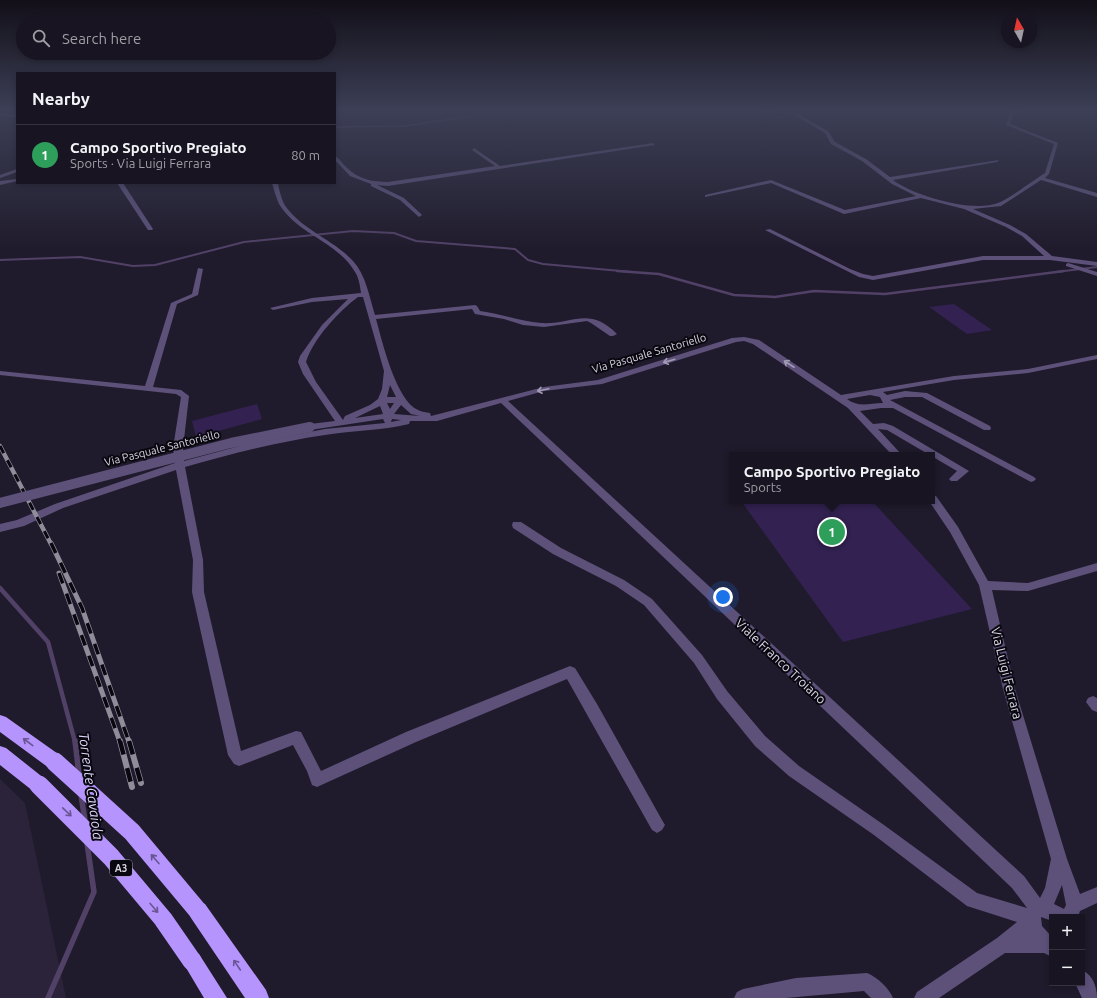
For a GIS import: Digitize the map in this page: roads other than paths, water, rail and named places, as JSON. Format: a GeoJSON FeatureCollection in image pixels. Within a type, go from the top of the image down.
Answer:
{"type":"FeatureCollection","features":[{"type":"Feature","properties":{"kind":"highway"},"geometry":{"type":"LineString","coordinates":[[0,722],[55,762],[132,832],[198,911],[258,998]]}},
{"type":"Feature","properties":{"kind":"highway","name":"A3"},"geometry":{"type":"LineString","coordinates":[[0,754],[39,785],[111,857],[162,919],[216,998]]}},
{"type":"Feature","properties":{"kind":"street"},"geometry":{"type":"LineString","coordinates":[[483,156],[499,167]]}},
{"type":"Feature","properties":{"kind":"street"},"geometry":{"type":"LineString","coordinates":[[366,182],[388,184],[576,156]]}},
{"type":"Feature","properties":{"kind":"street"},"geometry":{"type":"LineString","coordinates":[[856,156],[888,179],[922,196],[966,208],[1016,230],[1050,258],[1097,274]]}},
{"type":"Feature","properties":{"kind":"street"},"geometry":{"type":"LineString","coordinates":[[966,208],[999,205],[1041,178],[1048,171],[1052,156]]}},
{"type":"Feature","properties":{"kind":"street"},"geometry":{"type":"LineString","coordinates":[[336,158],[349,174],[402,199],[419,215]]}},
{"type":"Feature","properties":{"kind":"street"},"geometry":{"type":"LineString","coordinates":[[888,179],[997,161]]}},
{"type":"Feature","properties":{"kind":"street"},"geometry":{"type":"LineString","coordinates":[[0,177],[16,170]]}},
{"type":"Feature","properties":{"kind":"street"},"geometry":{"type":"LineString","coordinates":[[1041,178],[1097,195]]}},
{"type":"Feature","properties":{"kind":"street"},"geometry":{"type":"LineString","coordinates":[[0,183],[16,180]]}},
{"type":"Feature","properties":{"kind":"street"},"geometry":{"type":"LineString","coordinates":[[708,196],[771,181],[844,212],[850,212],[922,196]]}},
{"type":"Feature","properties":{"kind":"street"},"geometry":{"type":"LineString","coordinates":[[121,184],[150,229]]}},
{"type":"Feature","properties":{"kind":"street"},"geometry":{"type":"LineString","coordinates":[[275,184],[279,197],[288,212],[308,229],[336,248],[354,265],[359,273],[387,369],[401,400],[413,416]]}},
{"type":"Feature","properties":{"kind":"street"},"geometry":{"type":"LineString","coordinates":[[768,230],[861,276],[873,278],[983,258],[1050,258],[1097,264]]}},
{"type":"Feature","properties":{"kind":"street"},"geometry":{"type":"LineString","coordinates":[[148,389],[174,303],[195,295],[200,269]]}},
{"type":"Feature","properties":{"kind":"street"},"geometry":{"type":"LineString","coordinates":[[273,308],[312,300],[366,295]]}},
{"type":"Feature","properties":{"kind":"street"},"geometry":{"type":"LineString","coordinates":[[336,422],[302,363],[311,344],[331,319],[356,296]]}},
{"type":"Feature","properties":{"kind":"street"},"geometry":{"type":"LineString","coordinates":[[372,317],[475,307],[477,313],[505,317],[523,324],[544,325],[581,320],[594,320],[613,334]]}},
{"type":"Feature","properties":{"kind":"street","name":"Via Pasquale Santoriello"},"geometry":{"type":"LineString","coordinates":[[413,416],[437,418],[544,389],[599,382],[735,340],[744,339],[756,342],[822,385],[851,406]]}},
{"type":"Feature","properties":{"kind":"street"},"geometry":{"type":"LineString","coordinates":[[851,406],[860,408],[882,399],[954,378],[1028,371],[1097,357]]}},
{"type":"Feature","properties":{"kind":"street"},"geometry":{"type":"LineString","coordinates":[[387,369],[386,389],[382,400],[388,416]]}},
{"type":"Feature","properties":{"kind":"street"},"geometry":{"type":"LineString","coordinates":[[0,373],[178,392],[185,396],[178,448],[198,560],[198,592],[235,755],[239,759],[296,737],[313,768],[317,780],[411,737],[570,672],[592,708],[657,825]]}},
{"type":"Feature","properties":{"kind":"street","name":"Via Pasquale Santoriello"},"geometry":{"type":"LineString","coordinates":[[822,385],[855,394]]}},
{"type":"Feature","properties":{"kind":"street"},"geometry":{"type":"LineString","coordinates":[[844,400],[844,397],[855,394],[870,393],[897,406],[1031,480]]}},
{"type":"Feature","properties":{"kind":"street"},"geometry":{"type":"LineString","coordinates":[[871,427],[867,417],[868,411],[882,399],[905,394],[924,396],[987,428]]}},
{"type":"Feature","properties":{"kind":"street"},"geometry":{"type":"LineString","coordinates":[[336,422],[372,407],[382,400],[401,400]]}},
{"type":"Feature","properties":{"kind":"street"},"geometry":{"type":"LineString","coordinates":[[384,426],[388,416],[401,400]]}},
{"type":"Feature","properties":{"kind":"street","name":"Viale Franco Troiano"},"geometry":{"type":"LineString","coordinates":[[502,400],[1018,882],[1036,914],[1037,935],[1049,945]]}},
{"type":"Feature","properties":{"kind":"street"},"geometry":{"type":"LineString","coordinates":[[851,406],[894,452]]}},
{"type":"Feature","properties":{"kind":"street"},"geometry":{"type":"LineString","coordinates":[[336,422],[388,416],[413,416]]}},
{"type":"Feature","properties":{"kind":"street"},"geometry":{"type":"LineString","coordinates":[[0,528],[20,523],[59,506],[180,465],[247,447],[325,432],[384,426],[413,416]]}},
{"type":"Feature","properties":{"kind":"street","name":"Via Pasquale Santoriello"},"geometry":{"type":"LineString","coordinates":[[0,503],[230,443],[336,422]]}},
{"type":"Feature","properties":{"kind":"street"},"geometry":{"type":"LineString","coordinates":[[871,427],[884,426],[890,428],[931,452]]}},
{"type":"Feature","properties":{"kind":"street"},"geometry":{"type":"LineString","coordinates":[[935,454],[964,471],[954,478]]}},
{"type":"Feature","properties":{"kind":"street","name":"Via Luigi Ferrara"},"geometry":{"type":"LineString","coordinates":[[935,502],[954,530],[985,586],[1009,689],[1059,859],[1071,888],[1072,911]]}},
{"type":"Feature","properties":{"kind":"street"},"geometry":{"type":"LineString","coordinates":[[517,526],[557,551],[620,583],[648,602],[698,659],[722,695],[760,741],[794,770],[879,830],[973,900],[1036,914]]}},
{"type":"Feature","properties":{"kind":"street"},"geometry":{"type":"LineString","coordinates":[[985,586],[1028,587],[1097,567]]}},
{"type":"Feature","properties":{"kind":"street","name":"Via Luigi Ferrara"},"geometry":{"type":"LineString","coordinates":[[1036,914],[1053,889],[1059,859]]}},
{"type":"Feature","properties":{"kind":"street"},"geometry":{"type":"LineString","coordinates":[[1072,911],[1097,895]]}},
{"type":"Feature","properties":{"kind":"street"},"geometry":{"type":"LineString","coordinates":[[923,998],[1003,944],[1036,914],[1050,910],[1057,914]]}},
{"type":"Feature","properties":{"kind":"street"},"geometry":{"type":"LineString","coordinates":[[1003,944],[1049,947]]}},
{"type":"Feature","properties":{"kind":"street"},"geometry":{"type":"LineString","coordinates":[[743,998],[796,987],[867,982],[884,998]]}},
{"type":"Feature","properties":{"kind":"street"},"geometry":{"type":"LineString","coordinates":[[1085,985],[1092,998]]}},
{"type":"Feature","properties":{"kind":"street"},"geometry":{"type":"LineString","coordinates":[[1078,986],[1086,998]]}},
{"type":"Feature","properties":{"kind":"waterway"},"geometry":{"type":"LineString","coordinates":[[0,260],[80,257],[133,266],[155,265],[244,242],[353,231],[394,233],[416,241],[515,249],[528,260],[543,264],[632,272]]}},
{"type":"Feature","properties":{"kind":"waterway"},"geometry":{"type":"LineString","coordinates":[[1060,271],[1097,267]]}},
{"type":"Feature","properties":{"kind":"waterway"},"geometry":{"type":"LineString","coordinates":[[617,271],[659,274],[734,295],[775,297],[814,291],[885,294],[1060,271]]}},
{"type":"Feature","properties":{"kind":"waterway"},"geometry":{"type":"LineString","coordinates":[[1056,272],[1060,271]]}},
{"type":"Feature","properties":{"kind":"waterway","name":"Torrente Cavaiola"},"geometry":{"type":"LineString","coordinates":[[0,588],[48,642],[75,742]]}},
{"type":"Feature","properties":{"kind":"waterway","name":"Torrente Cavaiola"},"geometry":{"type":"LineString","coordinates":[[75,741],[79,775]]}},
{"type":"Feature","properties":{"kind":"waterway","name":"Torrente Cavaiola"},"geometry":{"type":"LineString","coordinates":[[81,795],[85,821]]}},
{"type":"Feature","properties":{"kind":"waterway","name":"Torrente Cavaiola"},"geometry":{"type":"LineString","coordinates":[[48,998],[94,892],[87,843]]}},
{"type":"Feature","properties":{"kind":"railway"},"geometry":{"type":"LineString","coordinates":[[0,446],[51,544]]}},
{"type":"Feature","properties":{"kind":"railway"},"geometry":{"type":"LineString","coordinates":[[51,543],[82,608],[129,742]]}},
{"type":"Feature","properties":{"kind":"railway"},"geometry":{"type":"LineString","coordinates":[[59,573],[120,742]]}},
{"type":"Feature","properties":{"kind":"railway"},"geometry":{"type":"LineString","coordinates":[[120,741],[132,787]]}},
{"type":"Feature","properties":{"kind":"railway"},"geometry":{"type":"LineString","coordinates":[[129,741],[141,783]]}},
{"type":"Feature","properties":{"kind":"place","name":"Campo Sportivo Pregiato"},"geometry":{"type":"Point","coordinates":[832,532]}}]}
